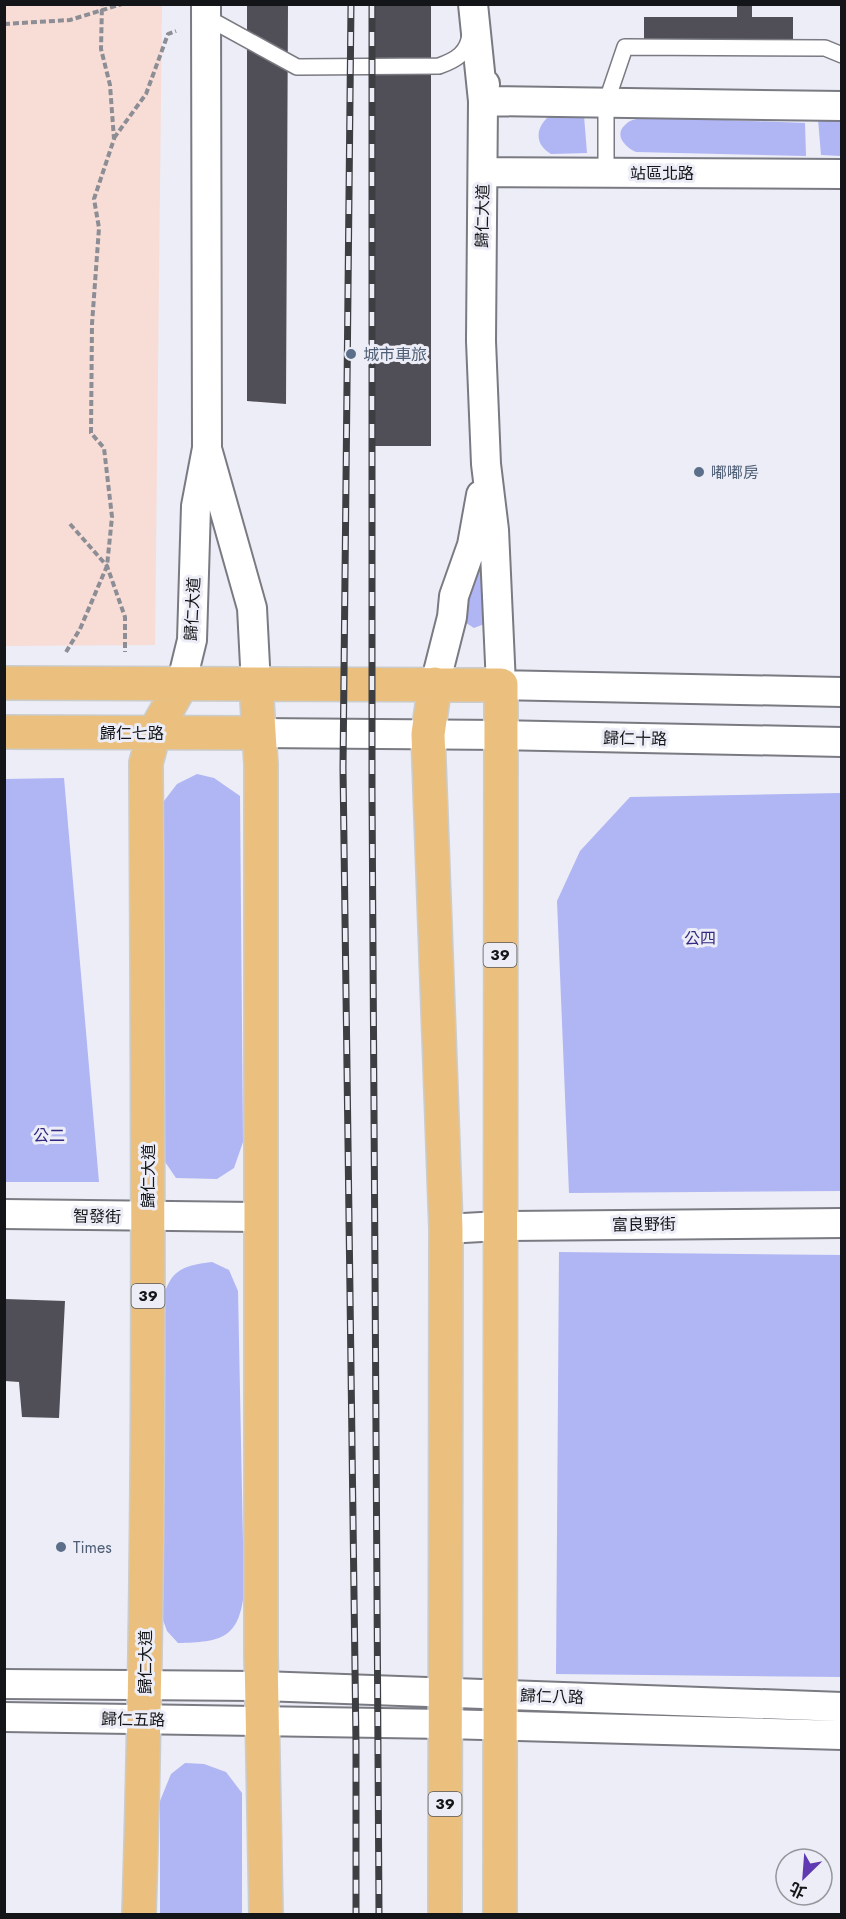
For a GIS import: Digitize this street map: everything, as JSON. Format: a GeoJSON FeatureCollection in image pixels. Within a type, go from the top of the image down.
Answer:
{"type":"FeatureCollection","features":[{"type":"Feature","properties":{"kind":"main road"},"geometry":{"type":"LineString","coordinates":[[4,683],[501,685]]}},
{"type":"Feature","properties":{"kind":"main road","name":"歸仁大道"},"geometry":{"type":"LineString","coordinates":[[435,684],[428,734],[446,1229],[445,1914]]}},
{"type":"Feature","properties":{"kind":"main road","name":"歸仁大道"},"geometry":{"type":"LineString","coordinates":[[139,1914],[145,1719],[148,1217],[146,763],[154,733],[181,685]]}},
{"type":"Feature","properties":{"kind":"main road","name":"歸仁大道"},"geometry":{"type":"LineString","coordinates":[[256,685],[261,764],[262,1721],[266,1914]]}},
{"type":"Feature","properties":{"kind":"main road","name":"歸仁大道"},"geometry":{"type":"LineString","coordinates":[[500,1914],[501,685]]}},
{"type":"Feature","properties":{"kind":"main road","name":"歸仁七路"},"geometry":{"type":"LineString","coordinates":[[4,732],[259,733]]}},
{"type":"Feature","properties":{"kind":"street","name":"歸仁大道"},"geometry":{"type":"LineString","coordinates":[[479,6],[483,101],[481,341],[486,464],[494,530],[501,685]]}},
{"type":"Feature","properties":{"kind":"street","name":"歸仁大道"},"geometry":{"type":"LineString","coordinates":[[181,685],[192,640],[196,506],[207,448],[206,11]]}},
{"type":"Feature","properties":{"kind":"street"},"geometry":{"type":"LineString","coordinates":[[483,101],[842,106]]}},
{"type":"Feature","properties":{"kind":"street","name":"站區北路"},"geometry":{"type":"LineString","coordinates":[[483,172],[842,174]]}},
{"type":"Feature","properties":{"kind":"street","name":"歸仁大道"},"geometry":{"type":"LineString","coordinates":[[207,448],[252,608],[256,685]]}},
{"type":"Feature","properties":{"kind":"street","name":"歸仁大道"},"geometry":{"type":"LineString","coordinates":[[435,684],[452,617],[454,596],[472,545],[486,464]]}},
{"type":"Feature","properties":{"kind":"street"},"geometry":{"type":"LineString","coordinates":[[501,685],[842,692]]}},
{"type":"Feature","properties":{"kind":"street","name":"歸仁十路"},"geometry":{"type":"LineString","coordinates":[[259,733],[842,742]]}},
{"type":"Feature","properties":{"kind":"street","name":"智發街"},"geometry":{"type":"LineString","coordinates":[[4,1214],[262,1217]]}},
{"type":"Feature","properties":{"kind":"street","name":"富良野街"},"geometry":{"type":"LineString","coordinates":[[446,1229],[500,1226],[842,1223]]}},
{"type":"Feature","properties":{"kind":"street","name":"歸仁五路"},"geometry":{"type":"LineString","coordinates":[[4,1684],[262,1686]]}},
{"type":"Feature","properties":{"kind":"street","name":"歸仁八路"},"geometry":{"type":"LineString","coordinates":[[262,1686],[445,1708],[842,1735]]}},
{"type":"Feature","properties":{"kind":"street","name":"歸仁八路"},"geometry":{"type":"LineString","coordinates":[[500,1710],[842,1707]]}},
{"type":"Feature","properties":{"kind":"street","name":"歸仁八路"},"geometry":{"type":"LineString","coordinates":[[262,1721],[445,1708]]}},
{"type":"Feature","properties":{"kind":"street","name":"歸仁五路"},"geometry":{"type":"LineString","coordinates":[[4,1717],[262,1721]]}},
{"type":"Feature","properties":{"kind":"lane"},"geometry":{"type":"LineString","coordinates":[[206,11],[297,67],[439,66],[456,60],[464,51],[479,6]]}},
{"type":"Feature","properties":{"kind":"lane"},"geometry":{"type":"LineString","coordinates":[[606,173],[606,103],[626,46],[825,48],[842,54]]}},
{"type":"Feature","properties":{"kind":"path"},"geometry":{"type":"LineString","coordinates":[[102,4],[101,49],[110,85],[114,139]]}},
{"type":"Feature","properties":{"kind":"path"},"geometry":{"type":"LineString","coordinates":[[4,24],[70,20],[122,4]]}},
{"type":"Feature","properties":{"kind":"path"},"geometry":{"type":"LineString","coordinates":[[64,654],[80,629],[107,566],[112,516],[104,448],[91,433],[92,324],[99,228],[94,199],[114,139],[146,94],[168,34],[176,31]]}},
{"type":"Feature","properties":{"kind":"path"},"geometry":{"type":"LineString","coordinates":[[70,524],[107,566],[125,616],[125,652]]}},
{"type":"Feature","properties":{"kind":"shaded area"},"geometry":{"type":"Polygon","coordinates":[[[4,5],[162,5],[155,645],[5,646],[4,5]]]}},
{"type":"Feature","properties":{"kind":"green space"},"geometry":{"type":"Polygon","coordinates":[[[584,116],[587,153],[551,154],[542,146],[539,132],[548,117],[584,116]]]}},
{"type":"Feature","properties":{"kind":"green space"},"geometry":{"type":"Polygon","coordinates":[[[649,117],[805,123],[806,156],[636,152],[623,141],[620,133],[630,121],[649,117]]]}},
{"type":"Feature","properties":{"kind":"green space"},"geometry":{"type":"Polygon","coordinates":[[[818,119],[841,119],[841,156],[821,155],[818,119]]]}},
{"type":"Feature","properties":{"kind":"green space"},"geometry":{"type":"Polygon","coordinates":[[[486,536],[487,623],[474,628],[463,621],[462,612],[486,536]]]}},
{"type":"Feature","properties":{"kind":"green space"},"geometry":{"type":"Polygon","coordinates":[[[197,774],[214,778],[240,796],[243,1142],[234,1168],[217,1179],[176,1178],[159,1153],[164,801],[177,784],[197,774]]]}},
{"type":"Feature","properties":{"kind":"green space","name":"公二"},"geometry":{"type":"Polygon","coordinates":[[[64,778],[99,1182],[5,1182],[5,779],[64,778]]]}},
{"type":"Feature","properties":{"kind":"green space","name":"公四"},"geometry":{"type":"Polygon","coordinates":[[[841,793],[841,1191],[569,1193],[557,901],[580,851],[630,797],[841,793]]]}},
{"type":"Feature","properties":{"kind":"green space"},"geometry":{"type":"Polygon","coordinates":[[[559,1252],[841,1255],[841,1677],[556,1674],[559,1252]]]}},
{"type":"Feature","properties":{"kind":"green space"},"geometry":{"type":"Polygon","coordinates":[[[212,1262],[229,1270],[238,1291],[244,1592],[238,1620],[225,1635],[206,1641],[178,1643],[167,1631],[160,1612],[162,1302],[169,1283],[178,1272],[192,1265],[212,1262]]]}},
{"type":"Feature","properties":{"kind":"green space"},"geometry":{"type":"Polygon","coordinates":[[[185,1763],[204,1764],[226,1772],[242,1793],[242,1914],[160,1914],[160,1801],[171,1774],[185,1763]]]}},
{"type":"Feature","properties":{"kind":"building"},"geometry":{"type":"Polygon","coordinates":[[[247,4],[288,4],[286,404],[247,401],[247,4]]]}},
{"type":"Feature","properties":{"kind":"building"},"geometry":{"type":"Polygon","coordinates":[[[369,4],[431,4],[431,446],[369,446],[369,4]]]}},
{"type":"Feature","properties":{"kind":"building"},"geometry":{"type":"Polygon","coordinates":[[[737,4],[752,4],[752,17],[793,17],[793,51],[644,51],[644,17],[737,17],[737,4]]]}},
{"type":"Feature","properties":{"kind":"building"},"geometry":{"type":"Polygon","coordinates":[[[5,1299],[65,1301],[59,1418],[22,1417],[19,1382],[5,1381],[5,1299]]]}},
{"type":"Feature","properties":{"kind":"railway"},"geometry":{"type":"LineString","coordinates":[[351,4],[343,768],[356,1744],[356,1914]]}},
{"type":"Feature","properties":{"kind":"railway"},"geometry":{"type":"LineString","coordinates":[[372,4],[372,790],[379,1914]]}},
{"type":"Feature","properties":{"kind":"place","name":"城市車旅"},"geometry":{"type":"Point","coordinates":[351,354]}},
{"type":"Feature","properties":{"kind":"place","name":"嘟嘟房"},"geometry":{"type":"Point","coordinates":[699,472]}},
{"type":"Feature","properties":{"kind":"place","name":"Times"},"geometry":{"type":"Point","coordinates":[61,1547]}}]}
